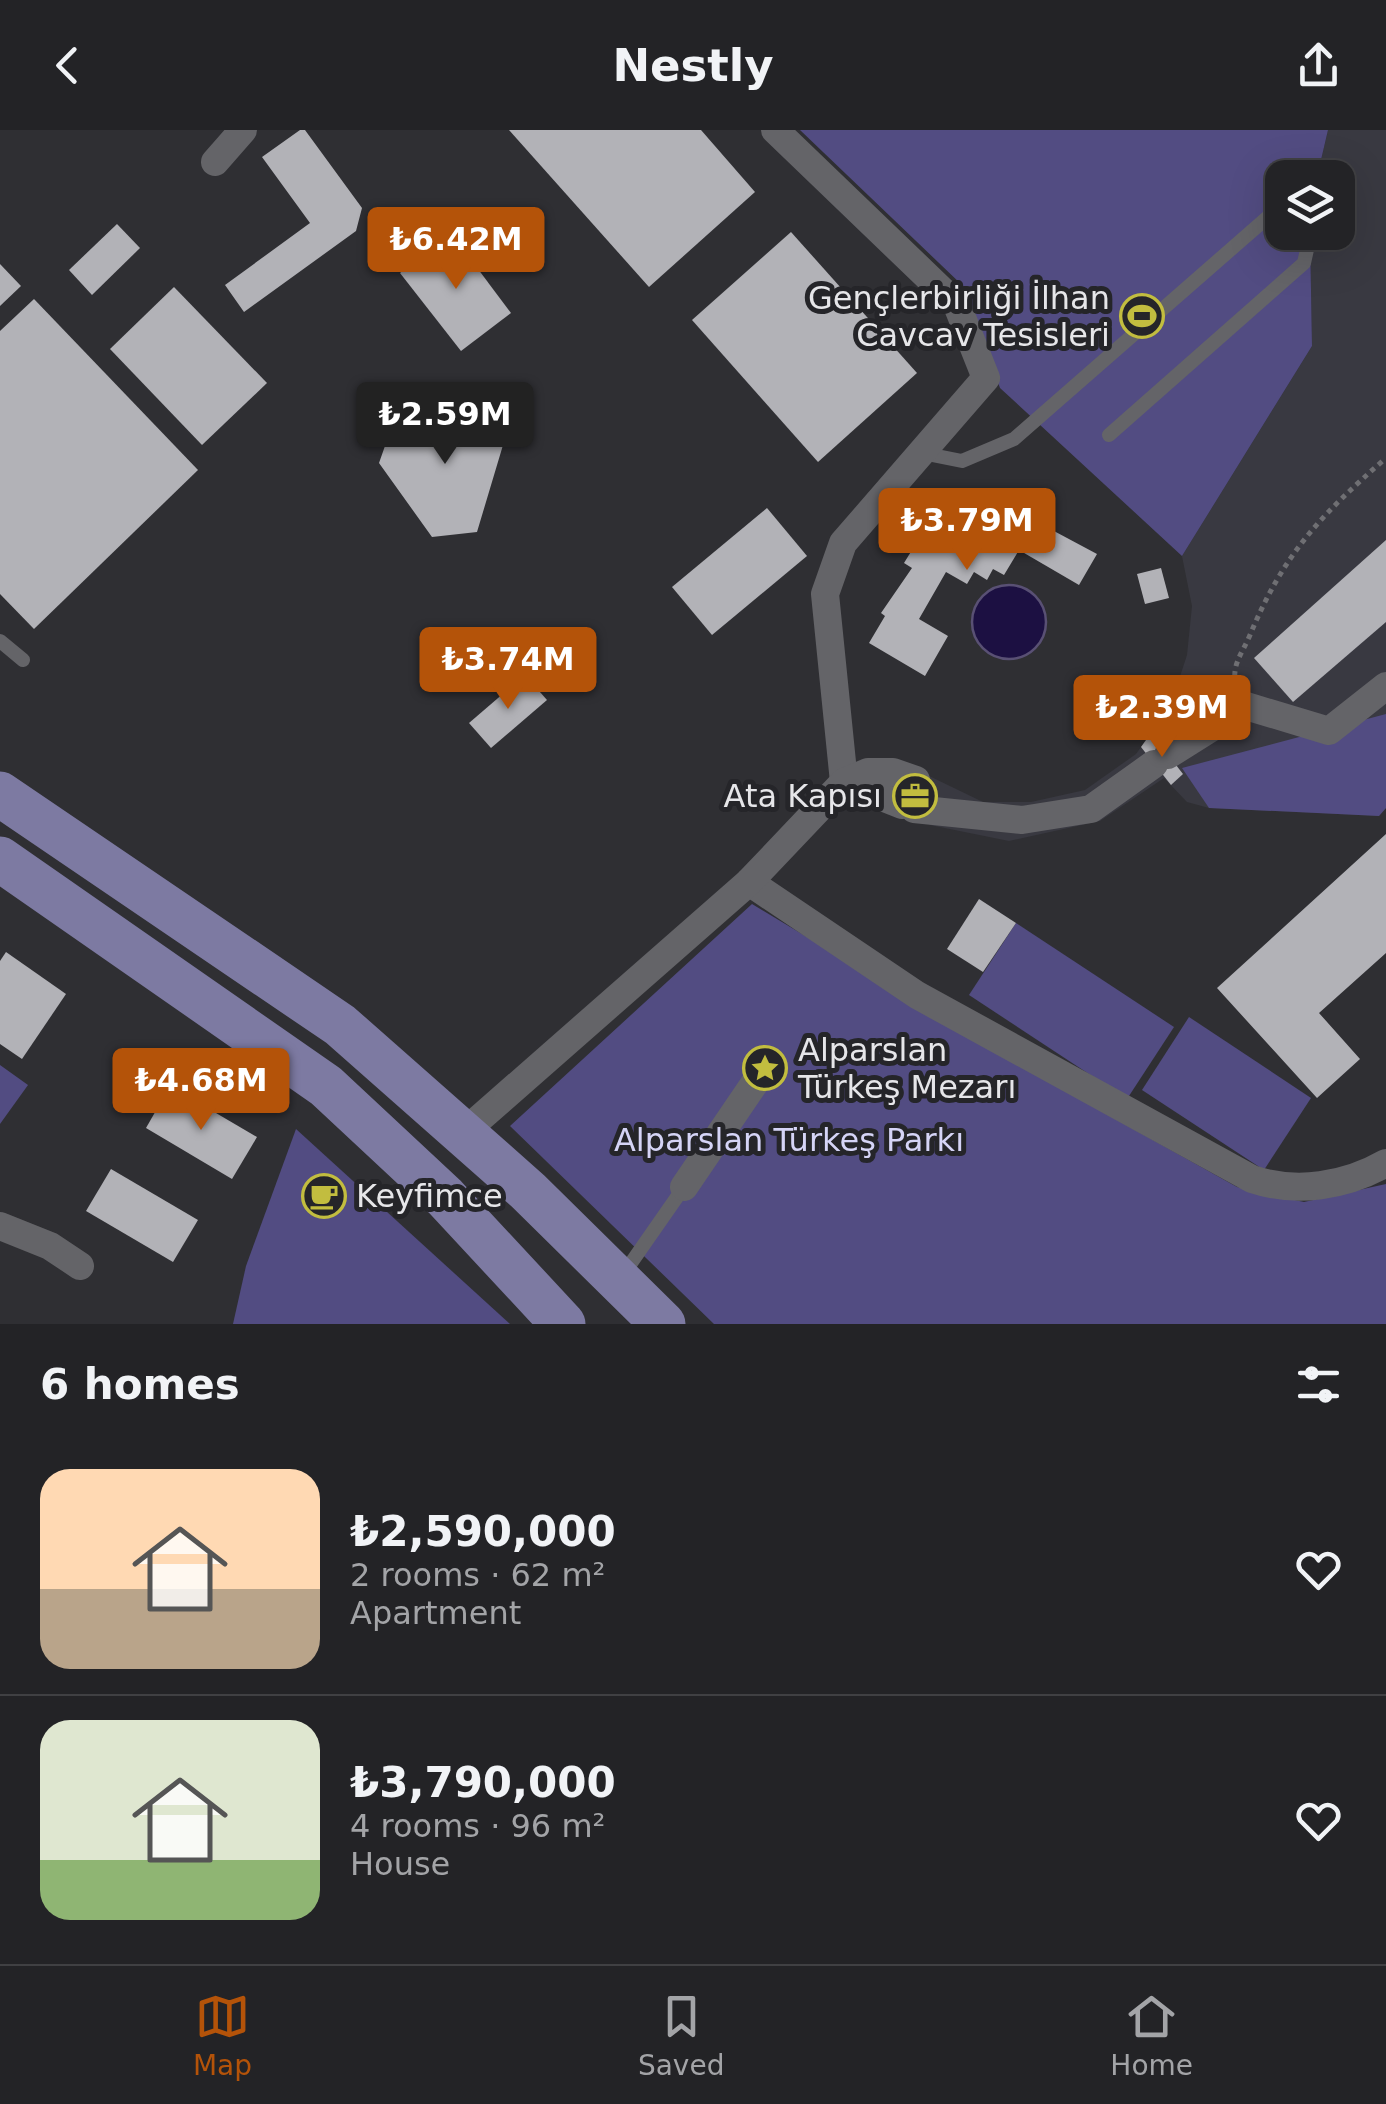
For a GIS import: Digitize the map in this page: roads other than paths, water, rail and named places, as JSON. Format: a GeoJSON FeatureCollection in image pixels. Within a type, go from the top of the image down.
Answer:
{"type":"FeatureCollection","features":[{"type":"Feature","properties":{"kind":"main road"},"geometry":{"type":"LineString","coordinates":[[0,794],[340,1025],[463,1133],[662,1324]]}},
{"type":"Feature","properties":{"kind":"main road"},"geometry":{"type":"LineString","coordinates":[[0,858],[326,1086],[445,1197],[556,1319]]}},
{"type":"Feature","properties":{"kind":"street"},"geometry":{"type":"LineString","coordinates":[[215,162],[243,130]]}},
{"type":"Feature","properties":{"kind":"street"},"geometry":{"type":"LineString","coordinates":[[463,1133],[749,882],[844,782],[825,594],[843,543],[986,378],[956,305],[774,130]]}},
{"type":"Feature","properties":{"kind":"street"},"geometry":{"type":"LineString","coordinates":[[844,782],[915,795],[965,813],[1022,820],[1091,809],[1246,706],[1329,731],[1386,686]]}},
{"type":"Feature","properties":{"kind":"street"},"geometry":{"type":"LineString","coordinates":[[749,882],[917,995],[1252,1179],[1279,1188],[1323,1186],[1386,1163]]}},
{"type":"Feature","properties":{"kind":"street"},"geometry":{"type":"LineString","coordinates":[[684,1187],[765,1068]]}},
{"type":"Feature","properties":{"kind":"street"},"geometry":{"type":"LineString","coordinates":[[0,1226],[50,1246],[80,1266]]}},
{"type":"Feature","properties":{"kind":"lane"},"geometry":{"type":"LineString","coordinates":[[922,452],[962,461],[1014,439],[1265,219]]}},
{"type":"Feature","properties":{"kind":"lane"},"geometry":{"type":"LineString","coordinates":[[1109,436],[1304,264],[1307,250]]}},
{"type":"Feature","properties":{"kind":"lane"},"geometry":{"type":"LineString","coordinates":[[0,641],[22,660]]}},
{"type":"Feature","properties":{"kind":"lane"},"geometry":{"type":"LineString","coordinates":[[619,1281],[684,1187]]}},
{"type":"Feature","properties":{"kind":"place","name":"Gençlerbirliği İlhan Cavcav Tesisleri"},"geometry":{"type":"Point","coordinates":[1142,316]}},
{"type":"Feature","properties":{"kind":"place","name":"Ata Kapısı"},"geometry":{"type":"Point","coordinates":[915,796]}},
{"type":"Feature","properties":{"kind":"place","name":"Alparslan Türkeş Mezarı"},"geometry":{"type":"Point","coordinates":[765,1068]}},
{"type":"Feature","properties":{"kind":"place","name":"Keyfimce"},"geometry":{"type":"Point","coordinates":[324,1196]}},
{"type":"Feature","properties":{"kind":"park label","name":"Alparslan Türkeş Parkı"},"geometry":{"type":"Point","coordinates":[789,1140]}}]}
